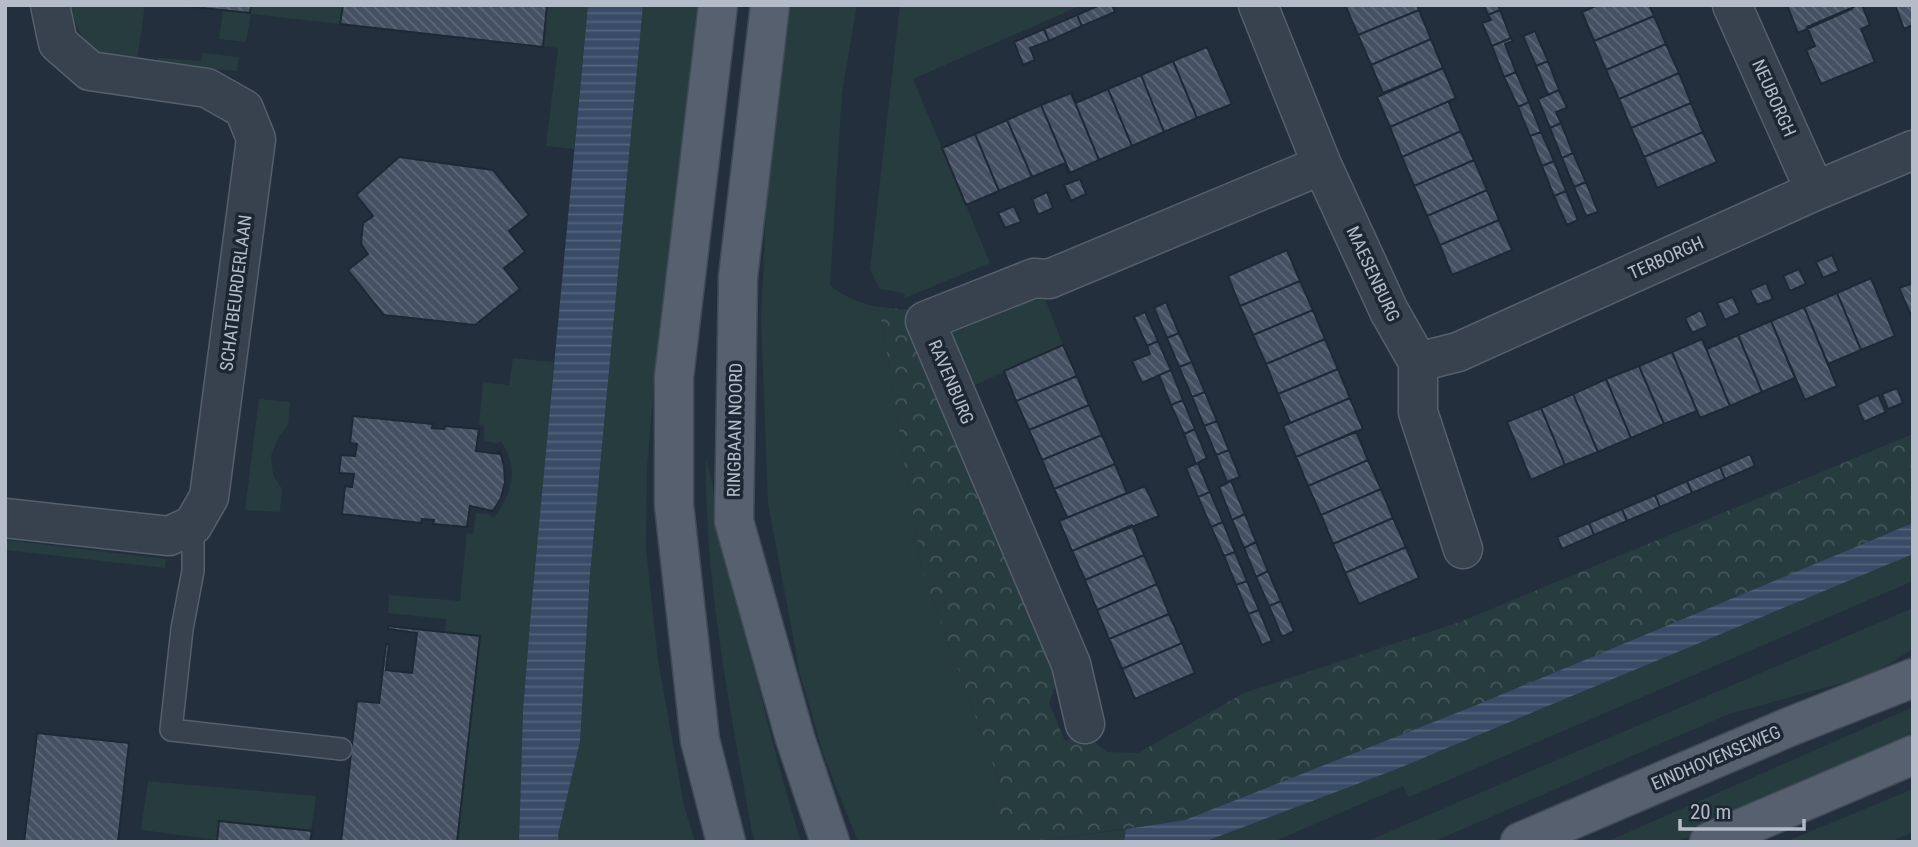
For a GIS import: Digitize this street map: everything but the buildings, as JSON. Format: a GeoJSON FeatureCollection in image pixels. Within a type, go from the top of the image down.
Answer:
{"type":"FeatureCollection","features":[{"type":"Feature","properties":{"kind":"main road"},"geometry":{"type":"LineString","coordinates":[[718,5],[674,377],[674,505],[700,740],[726,842]]}},
{"type":"Feature","properties":{"kind":"main road","name":"RINGBAAN NOORD"},"geometry":{"type":"LineString","coordinates":[[770,5],[738,277],[734,521],[795,738],[830,842]]}},
{"type":"Feature","properties":{"kind":"main road","name":"EINDHOVENSEWEG"},"geometry":{"type":"LineString","coordinates":[[1520,842],[1788,727],[1913,678]]}},
{"type":"Feature","properties":{"kind":"main road"},"geometry":{"type":"LineString","coordinates":[[1709,842],[1913,755]]}},
{"type":"Feature","properties":{"kind":"street","name":"SCHATBEURDERLAAN"},"geometry":{"type":"LineString","coordinates":[[50,5],[58,43],[90,71],[207,88],[244,109],[256,139],[209,497],[193,525]]}},
{"type":"Feature","properties":{"kind":"street","name":"MAESENBURG"},"geometry":{"type":"LineString","coordinates":[[1258,5],[1322,165],[1389,312],[1418,362]]}},
{"type":"Feature","properties":{"kind":"street","name":"NEUBORGH"},"geometry":{"type":"LineString","coordinates":[[1732,5],[1815,191]]}},
{"type":"Feature","properties":{"kind":"street","name":"TERBORGH"},"geometry":{"type":"LineString","coordinates":[[1418,362],[1458,352],[1815,191],[1913,150]]}},
{"type":"Feature","properties":{"kind":"street","name":"RAVENBURG"},"geometry":{"type":"LineString","coordinates":[[1085,724],[1071,664],[925,321],[1034,278],[1049,279],[1322,165]]}},
{"type":"Feature","properties":{"kind":"street"},"geometry":{"type":"LineString","coordinates":[[1418,362],[1418,412],[1463,549]]}},
{"type":"Feature","properties":{"kind":"street"},"geometry":{"type":"LineString","coordinates":[[5,517],[169,536],[193,525]]}},
{"type":"Feature","properties":{"kind":"lane"},"geometry":{"type":"LineString","coordinates":[[193,525],[193,571],[182,629],[171,730],[341,748]]}},
{"type":"Feature","properties":{"kind":"green space"},"geometry":{"type":"Polygon","coordinates":[[[72,5],[145,5],[137,61],[114,60],[91,46],[75,23],[72,5]]]}},
{"type":"Feature","properties":{"kind":"green space"},"geometry":{"type":"Polygon","coordinates":[[[251,5],[343,5],[340,24],[251,14],[246,42],[219,39],[223,11],[250,13],[251,5]]]}},
{"type":"Feature","properties":{"kind":"green space"},"geometry":{"type":"Polygon","coordinates":[[[547,5],[588,5],[574,149],[546,146],[558,48],[542,46],[547,5]]]}},
{"type":"Feature","properties":{"kind":"green space"},"geometry":{"type":"Polygon","coordinates":[[[643,5],[702,5],[678,264],[657,348],[647,469],[646,549],[658,660],[684,806],[695,842],[559,842],[558,835],[580,742],[590,575],[643,5]]]}},
{"type":"Feature","properties":{"kind":"green space"},"geometry":{"type":"Polygon","coordinates":[[[787,5],[857,5],[842,93],[830,285],[853,299],[879,307],[922,570],[999,781],[992,808],[1044,840],[1126,829],[1124,842],[858,842],[824,756],[800,674],[768,503],[761,321],[767,187],[787,5]]]}},
{"type":"Feature","properties":{"kind":"green space"},"geometry":{"type":"Polygon","coordinates":[[[900,5],[1082,5],[913,79],[990,263],[905,298],[904,293],[880,289],[870,269],[900,5]]]}},
{"type":"Feature","properties":{"kind":"green space"},"geometry":{"type":"Polygon","coordinates":[[[203,53],[239,57],[237,71],[158,64],[158,58],[201,61],[203,53]]]}},
{"type":"Feature","properties":{"kind":"green space"},"geometry":{"type":"Polygon","coordinates":[[[1040,286],[1063,345],[964,390],[945,342],[952,323],[1040,286]]]}},
{"type":"Feature","properties":{"kind":"green space"},"geometry":{"type":"Polygon","coordinates":[[[879,307],[909,310],[1062,670],[1049,703],[1065,741],[1085,734],[1107,752],[1138,753],[1244,693],[1460,622],[1913,434],[1913,523],[1474,706],[1185,820],[1044,840],[1005,834],[992,808],[999,781],[922,570],[879,307]]]}},
{"type":"Feature","properties":{"kind":"green space"},"geometry":{"type":"Polygon","coordinates":[[[513,358],[554,362],[523,710],[519,842],[457,842],[446,619],[388,613],[389,595],[460,601],[467,533],[473,534],[476,513],[488,514],[494,518],[506,499],[511,481],[510,462],[501,441],[484,441],[484,425],[479,424],[483,382],[509,385],[513,358]]]}},
{"type":"Feature","properties":{"kind":"green space"},"geometry":{"type":"Polygon","coordinates":[[[259,399],[290,402],[288,425],[278,438],[271,456],[273,475],[282,489],[280,512],[245,510],[259,399]]]}},
{"type":"Feature","properties":{"kind":"green space"},"geometry":{"type":"Polygon","coordinates":[[[706,457],[762,699],[801,842],[755,842],[751,828],[714,597],[706,504],[706,457]]]}},
{"type":"Feature","properties":{"kind":"green space"},"geometry":{"type":"Polygon","coordinates":[[[5,540],[166,559],[165,568],[5,550],[5,540]]]}},
{"type":"Feature","properties":{"kind":"green space"},"geometry":{"type":"Polygon","coordinates":[[[1913,554],[1913,581],[1409,797],[1403,786],[1273,842],[1204,842],[1397,769],[1913,554]]]}},
{"type":"Feature","properties":{"kind":"green space"},"geometry":{"type":"Polygon","coordinates":[[[1913,608],[1913,649],[1871,675],[1729,714],[1433,842],[1365,842],[1913,608]]]}},
{"type":"Feature","properties":{"kind":"green space"},"geometry":{"type":"Polygon","coordinates":[[[1913,707],[1913,737],[1676,842],[1606,842],[1913,707]]]}},
{"type":"Feature","properties":{"kind":"green space"},"geometry":{"type":"Polygon","coordinates":[[[148,781],[316,796],[311,831],[217,840],[141,830],[148,781]]]}},
{"type":"Feature","properties":{"kind":"green space"},"geometry":{"type":"Polygon","coordinates":[[[1913,789],[1913,832],[1890,842],[1785,842],[1913,789]]]}},
{"type":"Feature","properties":{"kind":"water"},"geometry":{"type":"Polygon","coordinates":[[[588,5],[643,5],[590,575],[580,742],[558,835],[559,842],[519,842],[523,710],[532,600],[588,5]]]}},
{"type":"Feature","properties":{"kind":"water"},"geometry":{"type":"Polygon","coordinates":[[[1913,523],[1913,554],[1397,769],[1204,842],[1124,841],[1126,829],[1185,820],[1474,706],[1913,523]]]}}]}
